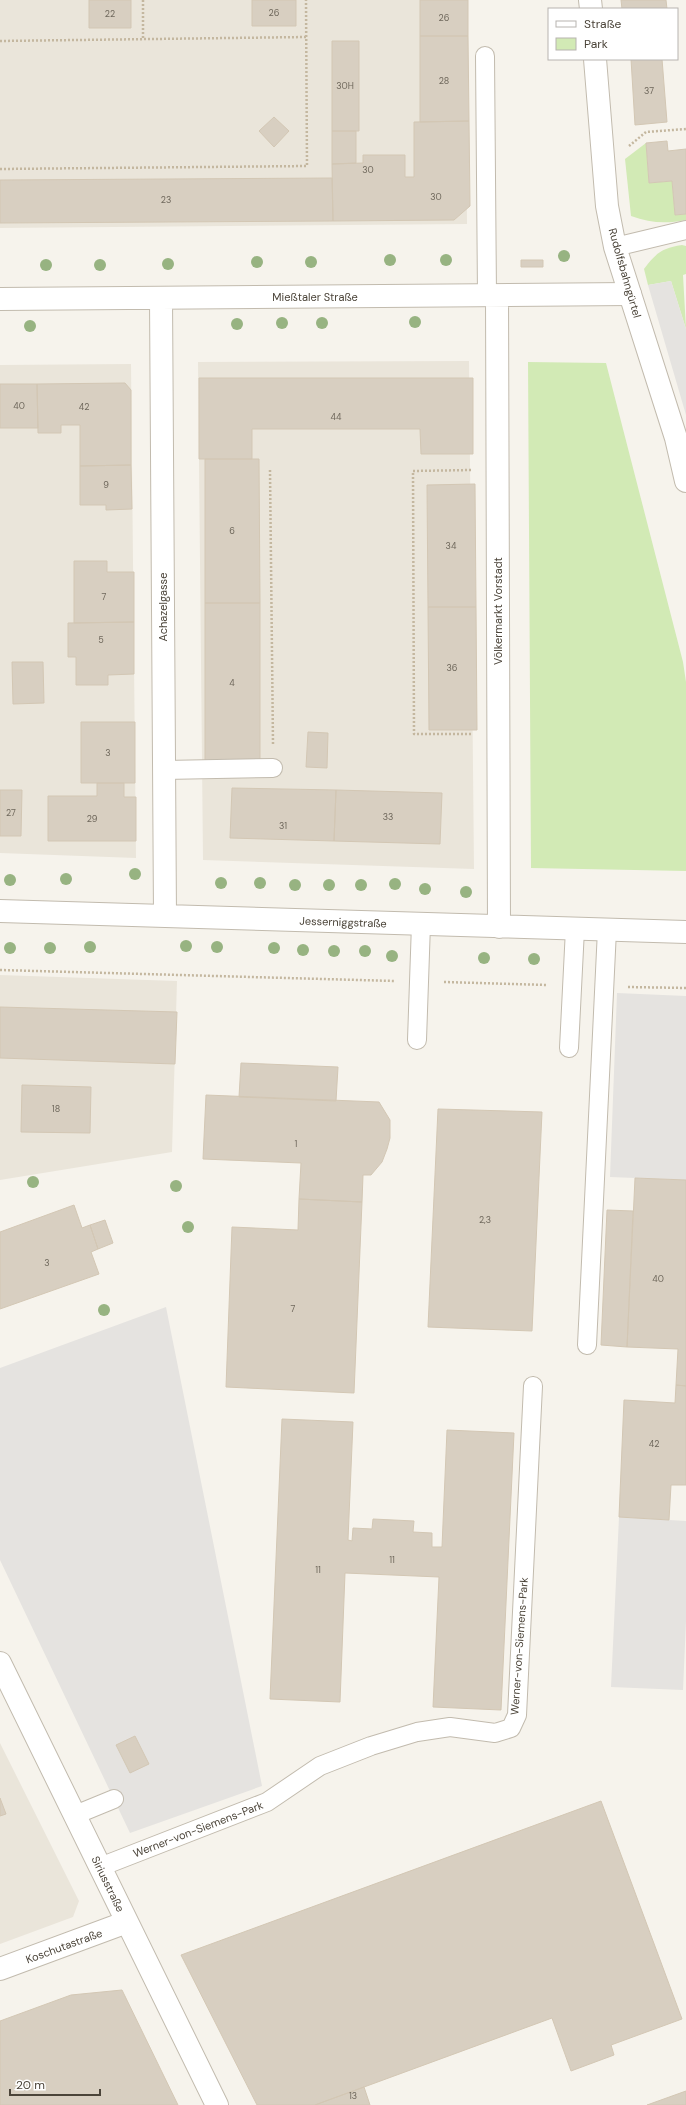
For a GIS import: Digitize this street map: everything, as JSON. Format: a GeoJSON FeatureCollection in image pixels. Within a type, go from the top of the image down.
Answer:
{"type":"FeatureCollection","features":[{"type":"Feature","properties":{"kind":"street","name":"Rudolfsbahngürtel"},"geometry":{"type":"LineString","coordinates":[[595,60],[607,206],[615,247],[676,438],[686,481]]}},
{"type":"Feature","properties":{"kind":"street","name":"Mießtaler Straße"},"geometry":{"type":"LineString","coordinates":[[0,299],[630,294]]}},
{"type":"Feature","properties":{"kind":"street","name":"Völkermarkt Vorstadt"},"geometry":{"type":"LineString","coordinates":[[492,296],[498,469],[499,926]]}},
{"type":"Feature","properties":{"kind":"street","name":"Achazelgasse"},"geometry":{"type":"LineString","coordinates":[[161,298],[165,916]]}},
{"type":"Feature","properties":{"kind":"street","name":"Jesserniggstraße"},"geometry":{"type":"LineString","coordinates":[[0,911],[686,932]]}},
{"type":"Feature","properties":{"kind":"street","name":"Siriusstraße"},"geometry":{"type":"LineString","coordinates":[[0,1663],[217,2105]]}},
{"type":"Feature","properties":{"kind":"street","name":"Koschutastraße"},"geometry":{"type":"LineString","coordinates":[[0,1969],[127,1922]]}},
{"type":"Feature","properties":{"kind":"lane"},"geometry":{"type":"LineString","coordinates":[[485,56],[492,296]]}},
{"type":"Feature","properties":{"kind":"lane"},"geometry":{"type":"LineString","coordinates":[[615,247],[686,230]]}},
{"type":"Feature","properties":{"kind":"lane"},"geometry":{"type":"LineString","coordinates":[[164,770],[273,768]]}},
{"type":"Feature","properties":{"kind":"lane"},"geometry":{"type":"LineString","coordinates":[[417,1040],[421,924]]}},
{"type":"Feature","properties":{"kind":"lane"},"geometry":{"type":"LineString","coordinates":[[569,1048],[575,929]]}},
{"type":"Feature","properties":{"kind":"lane"},"geometry":{"type":"LineString","coordinates":[[587,1345],[607,930]]}},
{"type":"Feature","properties":{"kind":"lane","name":"Werner-von-Siemens-Park"},"geometry":{"type":"LineString","coordinates":[[100,1867],[267,1802],[320,1766],[371,1746],[417,1732],[450,1727],[495,1733],[511,1728],[518,1715],[533,1386]]}},
{"type":"Feature","properties":{"kind":"lane"},"geometry":{"type":"LineString","coordinates":[[74,1815],[114,1800]]}},
{"type":"Feature","properties":{"kind":"path"},"geometry":{"type":"LineString","coordinates":[[143,0],[143,39]]}},
{"type":"Feature","properties":{"kind":"path"},"geometry":{"type":"LineString","coordinates":[[0,169],[307,166],[306,0]]}},
{"type":"Feature","properties":{"kind":"path"},"geometry":{"type":"LineString","coordinates":[[0,41],[306,37]]}},
{"type":"Feature","properties":{"kind":"path"},"geometry":{"type":"LineString","coordinates":[[623,151],[646,132],[686,129]]}},
{"type":"Feature","properties":{"kind":"path"},"geometry":{"type":"LineString","coordinates":[[498,469],[413,472],[414,734],[498,734]]}},
{"type":"Feature","properties":{"kind":"path"},"geometry":{"type":"LineString","coordinates":[[270,470],[273,768]]}},
{"type":"Feature","properties":{"kind":"path"},"geometry":{"type":"LineString","coordinates":[[0,970],[572,985]]}},
{"type":"Feature","properties":{"kind":"path"},"geometry":{"type":"LineString","coordinates":[[604,986],[686,988]]}},
{"type":"Feature","properties":{"kind":"shaded area"},"geometry":{"type":"Polygon","coordinates":[[[0,0],[465,0],[467,224],[0,228],[0,0]]]}},
{"type":"Feature","properties":{"kind":"shaded area"},"geometry":{"type":"Polygon","coordinates":[[[671,281],[686,329],[686,415],[648,285],[671,281]]]}},
{"type":"Feature","properties":{"kind":"shaded area"},"geometry":{"type":"Polygon","coordinates":[[[469,361],[474,869],[203,860],[198,362],[469,361]]]}},
{"type":"Feature","properties":{"kind":"shaded area"},"geometry":{"type":"Polygon","coordinates":[[[131,364],[136,858],[0,853],[0,365],[131,364]]]}},
{"type":"Feature","properties":{"kind":"shaded area"},"geometry":{"type":"Polygon","coordinates":[[[0,975],[177,981],[172,1152],[0,1180],[0,975]]]}},
{"type":"Feature","properties":{"kind":"shaded area"},"geometry":{"type":"Polygon","coordinates":[[[617,993],[686,996],[686,1180],[610,1177],[617,993]]]}},
{"type":"Feature","properties":{"kind":"shaded area"},"geometry":{"type":"Polygon","coordinates":[[[166,1307],[262,1786],[130,1833],[0,1560],[0,1368],[166,1307]]]}},
{"type":"Feature","properties":{"kind":"shaded area"},"geometry":{"type":"Polygon","coordinates":[[[619,1517],[686,1521],[686,1621],[683,1690],[611,1687],[619,1517]]]}},
{"type":"Feature","properties":{"kind":"shaded area"},"geometry":{"type":"Polygon","coordinates":[[[0,1743],[79,1901],[73,1917],[0,1944],[0,1743]]]}},
{"type":"Feature","properties":{"kind":"green space"},"geometry":{"type":"Polygon","coordinates":[[[646,143],[649,183],[672,181],[675,215],[686,214],[686,220],[658,222],[631,216],[625,159],[646,143]]]}},
{"type":"Feature","properties":{"kind":"green space"},"geometry":{"type":"Polygon","coordinates":[[[682,245],[686,246],[686,274],[683,275],[686,329],[671,281],[648,285],[644,269],[660,252],[682,245]]]}},
{"type":"Feature","properties":{"kind":"green space"},"geometry":{"type":"Polygon","coordinates":[[[528,362],[606,363],[683,662],[686,682],[686,871],[531,868],[528,362]]]}},
{"type":"Feature","properties":{"kind":"building"},"geometry":{"type":"Polygon","coordinates":[[[89,0],[131,0],[131,28],[89,28],[89,0]]]}},
{"type":"Feature","properties":{"kind":"building"},"geometry":{"type":"Polygon","coordinates":[[[252,0],[296,0],[296,26],[252,26],[252,0]]]}},
{"type":"Feature","properties":{"kind":"building"},"geometry":{"type":"Polygon","coordinates":[[[420,0],[468,0],[468,36],[420,36],[420,0]]]}},
{"type":"Feature","properties":{"kind":"building"},"geometry":{"type":"Polygon","coordinates":[[[621,0],[666,0],[667,8],[622,8],[621,0]]]}},
{"type":"Feature","properties":{"kind":"building"},"geometry":{"type":"Polygon","coordinates":[[[420,36],[468,36],[469,121],[420,122],[420,36]]]}},
{"type":"Feature","properties":{"kind":"building"},"geometry":{"type":"Polygon","coordinates":[[[332,41],[359,41],[359,131],[332,131],[332,41]]]}},
{"type":"Feature","properties":{"kind":"building"},"geometry":{"type":"Polygon","coordinates":[[[631,60],[662,60],[667,122],[635,125],[631,60]]]}},
{"type":"Feature","properties":{"kind":"building"},"geometry":{"type":"Polygon","coordinates":[[[274,117],[289,131],[274,147],[259,131],[274,117]]]}},
{"type":"Feature","properties":{"kind":"building"},"geometry":{"type":"Polygon","coordinates":[[[469,121],[470,206],[454,220],[333,221],[332,164],[363,163],[363,155],[405,155],[405,177],[414,177],[414,122],[469,121]]]}},
{"type":"Feature","properties":{"kind":"building"},"geometry":{"type":"Polygon","coordinates":[[[332,131],[356,131],[356,163],[332,164],[332,131]]]}},
{"type":"Feature","properties":{"kind":"building"},"geometry":{"type":"Polygon","coordinates":[[[667,141],[668,151],[686,149],[686,214],[675,215],[672,181],[649,183],[646,143],[667,141]]]}},
{"type":"Feature","properties":{"kind":"building"},"geometry":{"type":"Polygon","coordinates":[[[332,178],[333,221],[0,223],[0,180],[332,178]]]}},
{"type":"Feature","properties":{"kind":"building"},"geometry":{"type":"Polygon","coordinates":[[[521,260],[543,260],[543,267],[521,267],[521,260]]]}},
{"type":"Feature","properties":{"kind":"building"},"geometry":{"type":"Polygon","coordinates":[[[199,378],[473,378],[473,454],[421,454],[420,429],[252,429],[252,459],[199,459],[199,378]]]}},
{"type":"Feature","properties":{"kind":"building"},"geometry":{"type":"Polygon","coordinates":[[[125,383],[131,390],[131,465],[80,466],[80,425],[61,425],[61,433],[38,433],[37,384],[125,383]]]}},
{"type":"Feature","properties":{"kind":"building"},"geometry":{"type":"Polygon","coordinates":[[[0,384],[37,384],[38,428],[0,428],[0,384]]]}},
{"type":"Feature","properties":{"kind":"building"},"geometry":{"type":"Polygon","coordinates":[[[205,459],[259,459],[260,603],[205,603],[205,459]]]}},
{"type":"Feature","properties":{"kind":"building"},"geometry":{"type":"Polygon","coordinates":[[[131,465],[132,509],[106,510],[106,505],[80,505],[80,466],[131,465]]]}},
{"type":"Feature","properties":{"kind":"building"},"geometry":{"type":"Polygon","coordinates":[[[475,484],[476,607],[428,607],[427,485],[475,484]]]}},
{"type":"Feature","properties":{"kind":"building"},"geometry":{"type":"Polygon","coordinates":[[[74,561],[107,561],[107,572],[134,572],[134,622],[74,623],[74,561]]]}},
{"type":"Feature","properties":{"kind":"building"},"geometry":{"type":"Polygon","coordinates":[[[205,603],[260,603],[260,764],[205,764],[205,603]]]}},
{"type":"Feature","properties":{"kind":"building"},"geometry":{"type":"Polygon","coordinates":[[[428,607],[476,607],[477,730],[429,730],[428,607]]]}},
{"type":"Feature","properties":{"kind":"building"},"geometry":{"type":"Polygon","coordinates":[[[134,622],[134,674],[108,675],[108,685],[76,685],[76,657],[68,657],[68,623],[134,622]]]}},
{"type":"Feature","properties":{"kind":"building"},"geometry":{"type":"Polygon","coordinates":[[[12,662],[43,662],[44,703],[13,704],[12,662]]]}},
{"type":"Feature","properties":{"kind":"building"},"geometry":{"type":"Polygon","coordinates":[[[81,722],[135,722],[135,783],[81,783],[81,722]]]}},
{"type":"Feature","properties":{"kind":"building"},"geometry":{"type":"Polygon","coordinates":[[[308,732],[328,733],[327,768],[306,767],[308,732]]]}},
{"type":"Feature","properties":{"kind":"building"},"geometry":{"type":"Polygon","coordinates":[[[97,783],[124,783],[124,797],[136,797],[136,841],[48,841],[48,796],[97,796],[97,783]]]}},
{"type":"Feature","properties":{"kind":"building"},"geometry":{"type":"Polygon","coordinates":[[[232,788],[336,790],[334,841],[230,838],[232,788]]]}},
{"type":"Feature","properties":{"kind":"building"},"geometry":{"type":"Polygon","coordinates":[[[0,790],[22,790],[21,836],[0,836],[0,790]]]}},
{"type":"Feature","properties":{"kind":"building"},"geometry":{"type":"Polygon","coordinates":[[[336,790],[442,793],[440,844],[334,841],[336,790]]]}},
{"type":"Feature","properties":{"kind":"building"},"geometry":{"type":"Polygon","coordinates":[[[0,1007],[177,1012],[175,1064],[0,1058],[0,1007]]]}},
{"type":"Feature","properties":{"kind":"building"},"geometry":{"type":"Polygon","coordinates":[[[241,1063],[338,1067],[336,1101],[239,1097],[241,1063]]]}},
{"type":"Feature","properties":{"kind":"building"},"geometry":{"type":"Polygon","coordinates":[[[22,1085],[91,1087],[90,1133],[21,1132],[22,1085]]]}},
{"type":"Feature","properties":{"kind":"building"},"geometry":{"type":"Polygon","coordinates":[[[206,1095],[379,1102],[390,1120],[390,1138],[382,1162],[371,1175],[363,1175],[362,1202],[299,1199],[301,1163],[203,1159],[206,1095]]]}},
{"type":"Feature","properties":{"kind":"building"},"geometry":{"type":"Polygon","coordinates":[[[438,1109],[542,1112],[532,1331],[428,1327],[438,1109]]]}},
{"type":"Feature","properties":{"kind":"building"},"geometry":{"type":"Polygon","coordinates":[[[635,1178],[686,1180],[686,1386],[676,1385],[678,1349],[627,1347],[635,1178]]]}},
{"type":"Feature","properties":{"kind":"building"},"geometry":{"type":"Polygon","coordinates":[[[299,1199],[362,1202],[354,1393],[226,1387],[232,1227],[298,1230],[299,1199]]]}},
{"type":"Feature","properties":{"kind":"building"},"geometry":{"type":"Polygon","coordinates":[[[74,1205],[82,1228],[90,1225],[98,1249],[91,1252],[99,1274],[0,1309],[0,1232],[74,1205]]]}},
{"type":"Feature","properties":{"kind":"building"},"geometry":{"type":"Polygon","coordinates":[[[607,1210],[633,1211],[627,1347],[601,1345],[607,1210]]]}},
{"type":"Feature","properties":{"kind":"building"},"geometry":{"type":"Polygon","coordinates":[[[105,1220],[113,1243],[98,1249],[90,1225],[105,1220]]]}},
{"type":"Feature","properties":{"kind":"building"},"geometry":{"type":"Polygon","coordinates":[[[676,1385],[686,1386],[686,1485],[671,1485],[669,1520],[619,1517],[624,1400],[675,1403],[676,1385]]]}},
{"type":"Feature","properties":{"kind":"building"},"geometry":{"type":"Polygon","coordinates":[[[282,1419],[353,1422],[348,1540],[352,1541],[353,1528],[372,1529],[373,1519],[414,1521],[413,1532],[432,1533],[432,1547],[442,1547],[447,1430],[514,1433],[501,1710],[433,1707],[439,1577],[345,1573],[340,1702],[270,1699],[282,1419]]]}},
{"type":"Feature","properties":{"kind":"building"},"geometry":{"type":"Polygon","coordinates":[[[135,1736],[149,1764],[130,1773],[116,1745],[135,1736]]]}},
{"type":"Feature","properties":{"kind":"building"},"geometry":{"type":"Polygon","coordinates":[[[0,1798],[6,1814],[0,1816],[0,1798]]]}},
{"type":"Feature","properties":{"kind":"building"},"geometry":{"type":"Polygon","coordinates":[[[601,1801],[682,2019],[611,2045],[614,2055],[571,2071],[552,2018],[315,2105],[257,2105],[181,1955],[601,1801]]]}},
{"type":"Feature","properties":{"kind":"building"},"geometry":{"type":"Polygon","coordinates":[[[122,1990],[178,2105],[0,2105],[0,2021],[71,1995],[122,1990]]]}},
{"type":"Feature","properties":{"kind":"building"},"geometry":{"type":"Polygon","coordinates":[[[364,2087],[370,2105],[315,2105],[364,2087]]]}},
{"type":"Feature","properties":{"kind":"building"},"geometry":{"type":"Polygon","coordinates":[[[686,2091],[686,2105],[647,2105],[686,2091]]]}}]}
